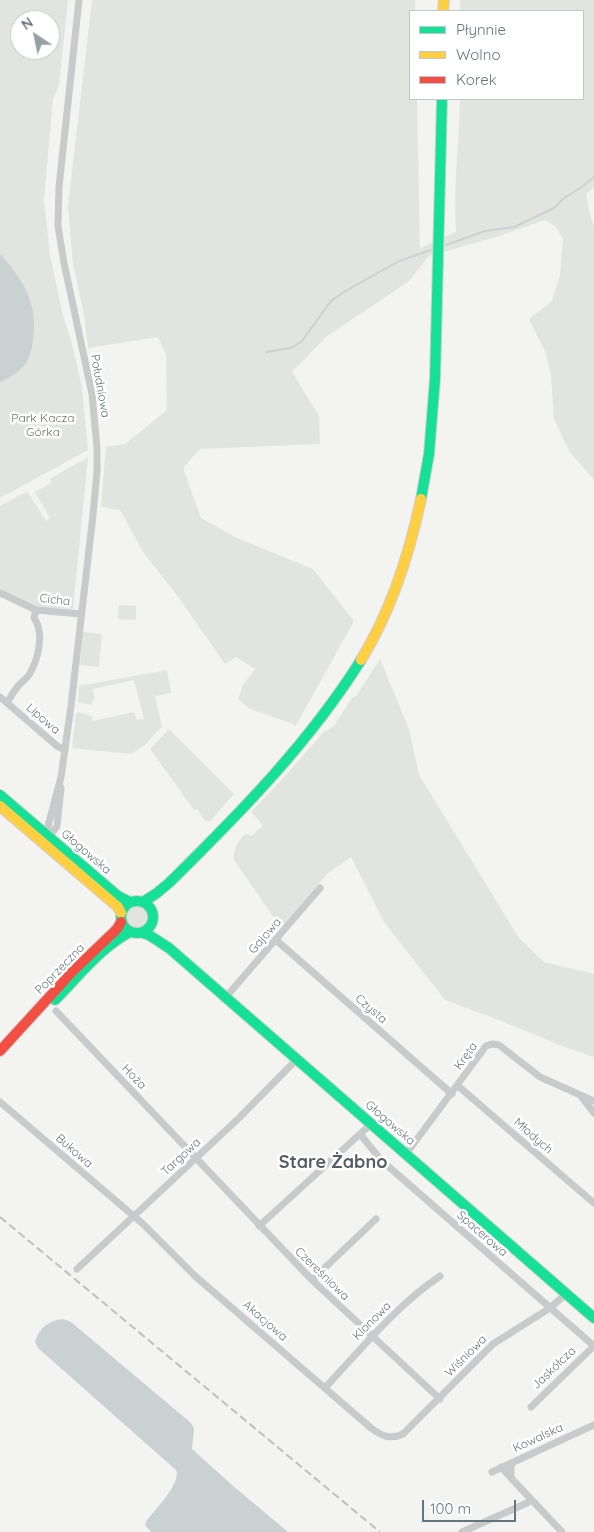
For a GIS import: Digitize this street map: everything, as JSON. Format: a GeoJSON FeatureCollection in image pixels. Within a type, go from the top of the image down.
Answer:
{"type":"FeatureCollection","features":[{"type":"Feature","properties":{"kind":"main road"},"geometry":{"type":"LineString","coordinates":[[152,911],[143,902],[130,902],[124,908],[121,918],[125,928],[136,934],[150,927],[155,904],[172,881],[275,774],[322,719],[348,681],[391,600],[422,500],[432,431],[437,333],[442,100]]}},
{"type":"Feature","properties":{"kind":"main road"},"geometry":{"type":"LineString","coordinates":[[0,795],[36,826],[47,840]]}},
{"type":"Feature","properties":{"kind":"main road"},"geometry":{"type":"LineString","coordinates":[[0,806],[47,840]]}},
{"type":"Feature","properties":{"kind":"main road","name":"Głogowska"},"geometry":{"type":"LineString","coordinates":[[47,840],[121,899],[130,902]]}},
{"type":"Feature","properties":{"kind":"main road","name":"Głogowska"},"geometry":{"type":"LineString","coordinates":[[47,840],[112,902],[121,918]]}},
{"type":"Feature","properties":{"kind":"main road"},"geometry":{"type":"LineString","coordinates":[[143,902],[172,881]]}},
{"type":"Feature","properties":{"kind":"main road","name":"Poprzeczna"},"geometry":{"type":"LineString","coordinates":[[0,1051],[73,971],[117,929],[121,918]]}},
{"type":"Feature","properties":{"kind":"main road","name":"Głogowska"},"geometry":{"type":"LineString","coordinates":[[152,923],[169,948]]}},
{"type":"Feature","properties":{"kind":"main road","name":"Poprzeczna"},"geometry":{"type":"LineString","coordinates":[[17,1034],[41,1014],[110,947],[130,932]]}},
{"type":"Feature","properties":{"kind":"main road","name":"Głogowska"},"geometry":{"type":"LineString","coordinates":[[143,932],[169,948],[594,1318]]}},
{"type":"Feature","properties":{"kind":"street","name":"Południowa"},"geometry":{"type":"LineString","coordinates":[[47,840],[57,826],[61,777],[96,492],[97,448],[92,394],[60,245],[58,208],[79,0]]}},
{"type":"Feature","properties":{"kind":"street","name":"Cicha"},"geometry":{"type":"LineString","coordinates":[[0,593],[36,610],[81,614]]}},
{"type":"Feature","properties":{"kind":"street","name":"Lipowa"},"geometry":{"type":"LineString","coordinates":[[7,703],[26,679],[32,668],[40,638],[34,618],[36,610]]}},
{"type":"Feature","properties":{"kind":"street","name":"Lipowa"},"geometry":{"type":"LineString","coordinates":[[0,697],[56,746],[65,750]]}},
{"type":"Feature","properties":{"kind":"street","name":"Południowa"},"geometry":{"type":"LineString","coordinates":[[47,840],[48,823],[61,777]]}},
{"type":"Feature","properties":{"kind":"street"},"geometry":{"type":"LineString","coordinates":[[36,826],[48,823]]}},
{"type":"Feature","properties":{"kind":"street","name":"Gajowa"},"geometry":{"type":"LineString","coordinates":[[226,997],[320,888]]}},
{"type":"Feature","properties":{"kind":"street","name":"Czysta"},"geometry":{"type":"LineString","coordinates":[[276,940],[452,1094]]}},
{"type":"Feature","properties":{"kind":"street","name":"Hoża"},"geometry":{"type":"LineString","coordinates":[[56,1011],[196,1159]]}},
{"type":"Feature","properties":{"kind":"street","name":"Kręta"},"geometry":{"type":"LineString","coordinates":[[406,1154],[486,1046],[492,1044],[499,1045],[540,1077],[594,1101]]}},
{"type":"Feature","properties":{"kind":"street","name":"Targowa"},"geometry":{"type":"LineString","coordinates":[[77,1269],[239,1118],[297,1059]]}},
{"type":"Feature","properties":{"kind":"street","name":"Młodych"},"geometry":{"type":"LineString","coordinates":[[458,1086],[594,1203]]}},
{"type":"Feature","properties":{"kind":"street"},"geometry":{"type":"LineString","coordinates":[[581,1096],[594,1113]]}},
{"type":"Feature","properties":{"kind":"street","name":"Bukowa"},"geometry":{"type":"LineString","coordinates":[[0,1102],[133,1216]]}},
{"type":"Feature","properties":{"kind":"street"},"geometry":{"type":"LineString","coordinates":[[259,1226],[371,1124]]}},
{"type":"Feature","properties":{"kind":"street","name":"Spacerowa"},"geometry":{"type":"LineString","coordinates":[[360,1134],[381,1160],[594,1345]]}},
{"type":"Feature","properties":{"kind":"street","name":"Czereśniowa"},"geometry":{"type":"LineString","coordinates":[[196,1159],[312,1280],[440,1398]]}},
{"type":"Feature","properties":{"kind":"street","name":"Akacjowa"},"geometry":{"type":"LineString","coordinates":[[133,1216],[195,1276],[372,1428],[387,1437]]}},
{"type":"Feature","properties":{"kind":"street"},"geometry":{"type":"LineString","coordinates":[[312,1280],[376,1218]]}},
{"type":"Feature","properties":{"kind":"street","name":"Klonowa"},"geometry":{"type":"LineString","coordinates":[[325,1388],[372,1336],[423,1288],[440,1276]]}},
{"type":"Feature","properties":{"kind":"street","name":"Wiśniowa"},"geometry":{"type":"LineString","coordinates":[[387,1437],[403,1434],[494,1344],[550,1308],[566,1294]]}},
{"type":"Feature","properties":{"kind":"street","name":"Jaskółcza"},"geometry":{"type":"LineString","coordinates":[[531,1407],[594,1345]]}},
{"type":"Feature","properties":{"kind":"street","name":"Kowalska"},"geometry":{"type":"LineString","coordinates":[[492,1472],[594,1425]]}},
{"type":"Feature","properties":{"kind":"street"},"geometry":{"type":"LineString","coordinates":[[511,1463],[511,1478]]}},
{"type":"Feature","properties":{"kind":"street"},"geometry":{"type":"LineString","coordinates":[[501,1467],[562,1532]]}},
{"type":"Feature","properties":{"kind":"street"},"geometry":{"type":"LineString","coordinates":[[462,1532],[527,1503],[531,1499]]}},
{"type":"Feature","properties":{"kind":"green space","name":"Park Kacza Górka"},"geometry":{"type":"Polygon","coordinates":[[[0,0],[68,0],[59,86],[53,99],[44,201],[50,255],[63,316],[71,340],[82,387],[88,450],[0,498],[0,0]]]}},
{"type":"Feature","properties":{"kind":"green space"},"geometry":{"type":"Polygon","coordinates":[[[92,0],[415,0],[415,10],[409,10],[409,100],[417,100],[420,249],[456,232],[455,215],[460,100],[584,100],[584,10],[460,10],[460,0],[594,0],[594,187],[586,194],[594,226],[594,480],[569,451],[554,419],[551,375],[545,351],[529,319],[552,301],[560,275],[563,239],[556,227],[545,220],[493,238],[429,256],[409,281],[326,337],[292,372],[319,416],[320,444],[200,449],[183,468],[201,518],[237,538],[313,569],[354,621],[295,727],[293,724],[250,709],[238,699],[243,685],[255,669],[236,657],[225,664],[179,598],[143,552],[120,510],[101,507],[106,447],[125,444],[167,410],[166,354],[158,337],[88,348],[84,315],[73,264],[68,206],[92,0]]]}},
{"type":"Feature","properties":{"kind":"green space"},"geometry":{"type":"Polygon","coordinates":[[[88,457],[73,609],[29,607],[0,590],[0,506],[27,491],[46,521],[50,518],[35,492],[51,483],[50,479],[88,457]]]}},
{"type":"Feature","properties":{"kind":"green space"},"geometry":{"type":"Polygon","coordinates":[[[119,605],[136,606],[136,620],[118,619],[119,605]]]}},
{"type":"Feature","properties":{"kind":"green space"},"geometry":{"type":"Polygon","coordinates":[[[83,632],[102,634],[99,667],[80,665],[83,632]]]}},
{"type":"Feature","properties":{"kind":"green space"},"geometry":{"type":"Polygon","coordinates":[[[380,659],[409,729],[419,775],[519,938],[544,962],[594,974],[594,1057],[445,1000],[384,922],[351,857],[327,874],[281,928],[234,860],[235,849],[242,837],[245,834],[252,836],[263,825],[251,812],[323,733],[334,726],[380,659]]]}},
{"type":"Feature","properties":{"kind":"green space"},"geometry":{"type":"Polygon","coordinates":[[[167,670],[171,693],[155,696],[162,726],[145,745],[131,754],[72,748],[76,714],[79,712],[91,716],[93,721],[134,712],[137,720],[144,719],[134,680],[93,689],[95,700],[92,701],[92,705],[78,702],[79,686],[167,670]]]}},
{"type":"Feature","properties":{"kind":"green space"},"geometry":{"type":"Polygon","coordinates":[[[169,729],[234,794],[210,821],[205,821],[197,809],[194,810],[150,749],[169,729]]]}},
{"type":"Feature","properties":{"kind":"green space"},"geometry":{"type":"Polygon","coordinates":[[[137,906],[145,909],[148,917],[145,925],[137,928],[129,925],[126,917],[129,909],[137,906]]]}},
{"type":"Feature","properties":{"kind":"shaded area"},"geometry":{"type":"Polygon","coordinates":[[[0,254],[16,273],[27,293],[31,304],[34,327],[32,348],[24,366],[14,375],[0,382],[0,254]]]}},
{"type":"Feature","properties":{"kind":"shaded area"},"geometry":{"type":"Polygon","coordinates":[[[63,1319],[71,1322],[191,1423],[194,1428],[192,1449],[288,1532],[151,1532],[145,1525],[147,1520],[172,1488],[177,1475],[176,1470],[38,1348],[35,1342],[42,1329],[53,1321],[63,1319]]]}},
{"type":"Feature","properties":{"kind":"waterway"},"geometry":{"type":"LineString","coordinates":[[446,245],[485,231],[514,227],[554,208],[564,198],[594,177]]}},
{"type":"Feature","properties":{"kind":"waterway"},"geometry":{"type":"LineString","coordinates":[[266,352],[291,348],[302,341],[331,301],[344,292],[399,261],[431,250]]}},
{"type":"Feature","properties":{"kind":"railway"},"geometry":{"type":"LineString","coordinates":[[0,1217],[380,1532]]}},
{"type":"Feature","properties":{"kind":"traffic: fast"},"geometry":{"type":"LineString","coordinates":[[421,499],[429,454],[435,379],[442,100]]}},
{"type":"Feature","properties":{"kind":"traffic: fast"},"geometry":{"type":"LineString","coordinates":[[143,902],[170,882],[272,776],[319,720],[361,660]]}},
{"type":"Feature","properties":{"kind":"traffic: fast"},"geometry":{"type":"LineString","coordinates":[[0,795],[118,896],[130,902]]}},
{"type":"Feature","properties":{"kind":"traffic: fast"},"geometry":{"type":"LineString","coordinates":[[137,901],[149,905],[153,917],[149,929],[137,933],[125,929],[121,917],[125,905],[137,901]]}},
{"type":"Feature","properties":{"kind":"traffic: fast"},"geometry":{"type":"LineString","coordinates":[[55,1000],[100,954],[119,938],[130,932]]}},
{"type":"Feature","properties":{"kind":"traffic: fast"},"geometry":{"type":"LineString","coordinates":[[143,933],[169,948],[594,1318]]}},
{"type":"Feature","properties":{"kind":"traffic: slow"},"geometry":{"type":"LineString","coordinates":[[443,10],[444,0]]}},
{"type":"Feature","properties":{"kind":"traffic: slow"},"geometry":{"type":"LineString","coordinates":[[361,660],[372,641],[398,582],[411,541],[421,499]]}},
{"type":"Feature","properties":{"kind":"traffic: slow"},"geometry":{"type":"LineString","coordinates":[[0,806],[118,907],[121,913]]}},
{"type":"Feature","properties":{"kind":"traffic: jam"},"geometry":{"type":"LineString","coordinates":[[0,1051],[73,971],[117,929],[121,922]]}},
{"type":"Feature","properties":{"kind":"district","name":"Stare Żabno"},"geometry":{"type":"Point","coordinates":[333,1163]}}]}
